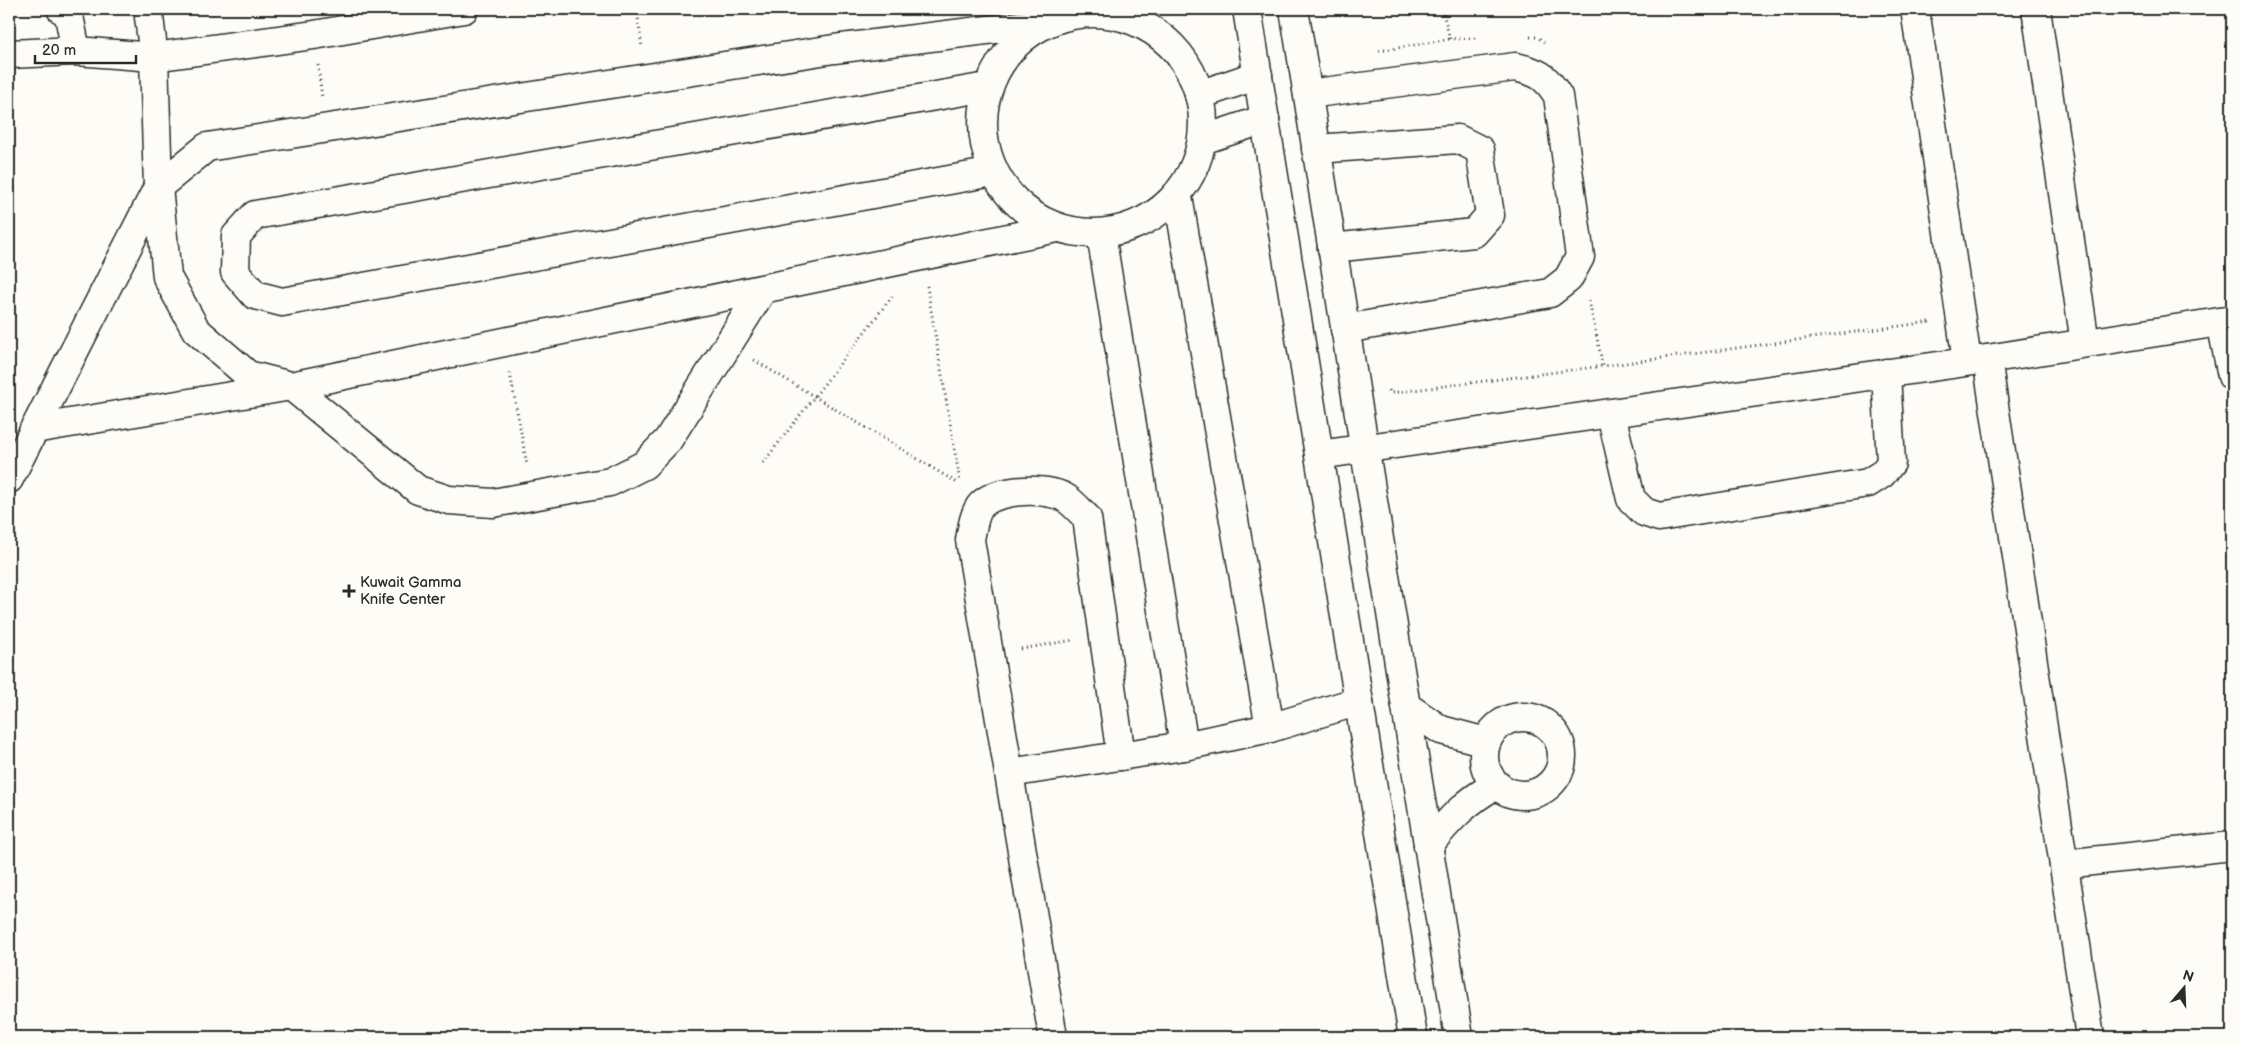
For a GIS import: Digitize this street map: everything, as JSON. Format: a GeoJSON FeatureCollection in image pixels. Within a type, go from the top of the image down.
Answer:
{"type":"FeatureCollection","features":[{"type":"Feature","properties":{"kind":"street"},"geometry":{"type":"LineString","coordinates":[[61,9],[68,11],[76,51]]}},
{"type":"Feature","properties":{"kind":"street"},"geometry":{"type":"LineString","coordinates":[[148,9],[154,57],[158,187],[167,277],[196,330],[248,375],[291,386],[418,490],[449,500],[493,503],[610,482],[644,465],[668,440],[763,289]]}},
{"type":"Feature","properties":{"kind":"street"},"geometry":{"type":"LineString","coordinates":[[9,54],[76,51],[154,57],[314,35],[357,18],[464,9]]}},
{"type":"Feature","properties":{"kind":"street"},"geometry":{"type":"LineString","coordinates":[[1247,9],[1413,1037]]}},
{"type":"Feature","properties":{"kind":"street"},"geometry":{"type":"LineString","coordinates":[[1294,9],[1459,1037]]}},
{"type":"Feature","properties":{"kind":"street"},"geometry":{"type":"LineString","coordinates":[[1915,9],[1960,318],[1977,360],[2064,864],[2090,1037]]}},
{"type":"Feature","properties":{"kind":"street"},"geometry":{"type":"LineString","coordinates":[[2036,9],[2085,343]]}},
{"type":"Feature","properties":{"kind":"street"},"geometry":{"type":"LineString","coordinates":[[9,479],[34,429],[158,187],[207,147],[834,49],[1044,23],[1086,12],[1129,17],[1167,39],[1194,74],[1205,116],[1200,159],[1178,197],[1143,223],[1100,234],[1058,228],[291,386],[34,429]]}},
{"type":"Feature","properties":{"kind":"street"},"geometry":{"type":"LineString","coordinates":[[1044,23],[1009,50],[987,87],[981,130],[993,172],[1020,207],[1058,228]]}},
{"type":"Feature","properties":{"kind":"street"},"geometry":{"type":"LineString","coordinates":[[1308,94],[1515,67],[1535,71],[1550,82],[1558,96],[1580,257],[1568,279],[1550,293],[1345,329]]}},
{"type":"Feature","properties":{"kind":"street"},"geometry":{"type":"LineString","coordinates":[[1199,95],[1258,75]]}},
{"type":"Feature","properties":{"kind":"street"},"geometry":{"type":"LineString","coordinates":[[987,87],[255,215],[236,236],[235,272],[255,295],[282,302],[993,172]]}},
{"type":"Feature","properties":{"kind":"street"},"geometry":{"type":"LineString","coordinates":[[1202,140],[1265,119]]}},
{"type":"Feature","properties":{"kind":"street"},"geometry":{"type":"LineString","coordinates":[[1316,149],[1458,139],[1480,150],[1490,215],[1474,233],[1332,248]]}},
{"type":"Feature","properties":{"kind":"street"},"geometry":{"type":"LineString","coordinates":[[1178,197],[1270,728]]}},
{"type":"Feature","properties":{"kind":"street"},"geometry":{"type":"LineString","coordinates":[[1100,234],[1184,746]]}},
{"type":"Feature","properties":{"kind":"street"},"geometry":{"type":"LineString","coordinates":[[1319,455],[1365,450],[1977,360],[2227,321],[2232,376]]}},
{"type":"Feature","properties":{"kind":"street"},"geometry":{"type":"LineString","coordinates":[[1611,414],[1632,499],[1644,512],[1660,517],[1868,483],[1882,474],[1891,463],[1886,373]]}},
{"type":"Feature","properties":{"kind":"street"},"geometry":{"type":"LineString","coordinates":[[1053,1037],[970,540],[974,522],[982,504],[1003,494],[1037,490],[1066,499],[1087,518],[1121,756]]}},
{"type":"Feature","properties":{"kind":"street"},"geometry":{"type":"LineString","coordinates":[[1009,773],[1184,746],[1270,728],[1359,701]]}},
{"type":"Feature","properties":{"kind":"street"},"geometry":{"type":"LineString","coordinates":[[1406,706],[1441,730],[1486,742]]}},
{"type":"Feature","properties":{"kind":"street"},"geometry":{"type":"LineString","coordinates":[[1521,717],[1536,719],[1550,727],[1558,740],[1562,755],[1560,770],[1551,783],[1539,792],[1524,795],[1509,792],[1496,784],[1487,772],[1484,757],[1486,742],[1494,729],[1507,720],[1521,717]]}},
{"type":"Feature","properties":{"kind":"street"},"geometry":{"type":"LineString","coordinates":[[1428,846],[1456,813],[1478,794],[1496,784]]}},
{"type":"Feature","properties":{"kind":"street"},"geometry":{"type":"LineString","coordinates":[[2064,864],[2232,846]]}},
{"type":"Feature","properties":{"kind":"path"},"geometry":{"type":"LineString","coordinates":[[636,9],[646,78]]}},
{"type":"Feature","properties":{"kind":"path"},"geometry":{"type":"LineString","coordinates":[[314,35],[326,129]]}},
{"type":"Feature","properties":{"kind":"path"},"geometry":{"type":"LineString","coordinates":[[1373,52],[1450,39]]}},
{"type":"Feature","properties":{"kind":"path"},"geometry":{"type":"LineString","coordinates":[[763,464],[922,256]]}},
{"type":"Feature","properties":{"kind":"path"},"geometry":{"type":"LineString","coordinates":[[728,344],[961,485],[922,256]]}},
{"type":"Feature","properties":{"kind":"path"},"geometry":{"type":"LineString","coordinates":[[1580,257],[1603,366]]}},
{"type":"Feature","properties":{"kind":"path"},"geometry":{"type":"LineString","coordinates":[[1388,384],[1390,393],[1960,318]]}},
{"type":"Feature","properties":{"kind":"path"},"geometry":{"type":"LineString","coordinates":[[504,342],[533,496]]}},
{"type":"Feature","properties":{"kind":"path"},"geometry":{"type":"LineString","coordinates":[[990,654],[1104,635]]}},
{"type":"Feature","properties":{"kind":"place","name":"Kuwait Gamma Knife Center"},"geometry":{"type":"Point","coordinates":[349,591]}}]}
